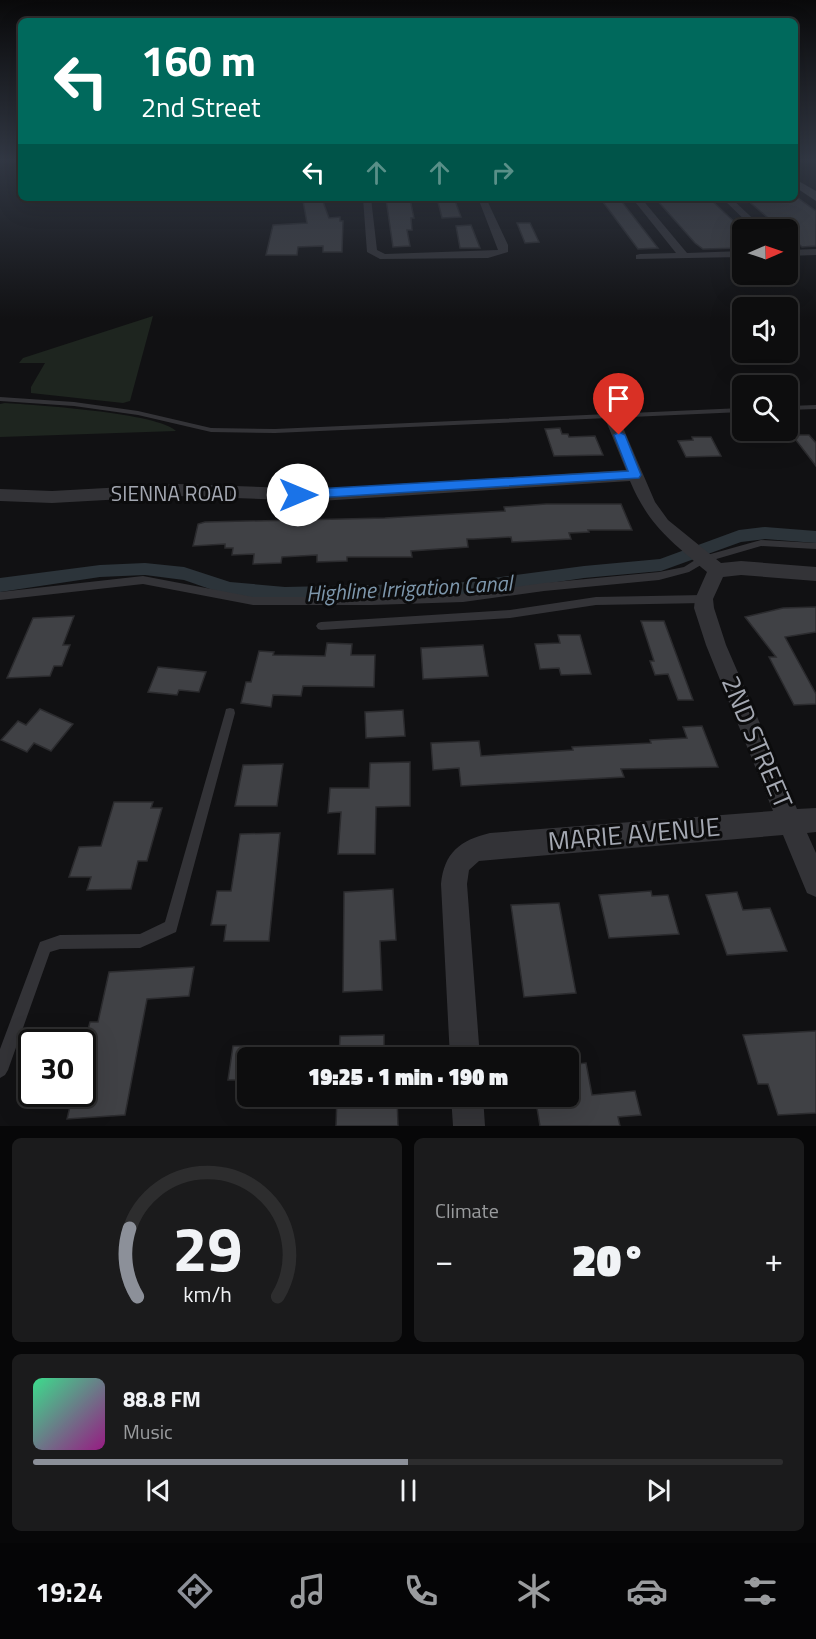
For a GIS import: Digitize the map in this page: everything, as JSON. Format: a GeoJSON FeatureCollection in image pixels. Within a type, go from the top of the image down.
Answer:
{"type":"FeatureCollection","features":[{"type":"Feature","properties":{"kind":"street"},"geometry":{"type":"LineString","coordinates":[[368,214],[372,252],[384,257],[488,255],[504,250],[489,214]]}},
{"type":"Feature","properties":{"kind":"street"},"geometry":{"type":"LineString","coordinates":[[649,214],[684,256]]}},
{"type":"Feature","properties":{"kind":"street"},"geometry":{"type":"LineString","coordinates":[[798,253],[816,252]]}},
{"type":"Feature","properties":{"kind":"street"},"geometry":{"type":"LineString","coordinates":[[640,257],[732,254]]}},
{"type":"Feature","properties":{"kind":"street"},"geometry":{"type":"LineString","coordinates":[[611,416],[648,504],[662,525],[708,562],[741,568],[816,574]]}},
{"type":"Feature","properties":{"kind":"street","name":"SIENNA ROAD"},"geometry":{"type":"LineString","coordinates":[[0,495],[42,497],[178,490],[320,495],[635,475]]}},
{"type":"Feature","properties":{"kind":"street"},"geometry":{"type":"LineString","coordinates":[[704,599],[708,562]]}},
{"type":"Feature","properties":{"kind":"street","name":"2ND STREET"},"geometry":{"type":"LineString","coordinates":[[704,599],[704,608],[716,645],[816,884]]}},
{"type":"Feature","properties":{"kind":"street","name":"MARIE AVENUE"},"geometry":{"type":"LineString","coordinates":[[464,1047],[454,884],[458,863],[469,851],[490,846],[816,820]]}},
{"type":"Feature","properties":{"kind":"street"},"geometry":{"type":"LineString","coordinates":[[468,1107],[469,1126]]}},
{"type":"Feature","properties":{"kind":"lane"},"geometry":{"type":"LineString","coordinates":[[0,399],[74,404],[138,413],[211,430],[275,431],[732,410]]}},
{"type":"Feature","properties":{"kind":"lane"},"geometry":{"type":"LineString","coordinates":[[798,408],[816,407]]}},
{"type":"Feature","properties":{"kind":"lane"},"geometry":{"type":"LineString","coordinates":[[0,596],[143,580],[253,601],[372,602],[463,598],[544,587],[659,576],[686,570],[761,543],[816,546]]}},
{"type":"Feature","properties":{"kind":"lane"},"geometry":{"type":"LineString","coordinates":[[321,626],[510,614],[596,601],[704,599]]}},
{"type":"Feature","properties":{"kind":"lane"},"geometry":{"type":"LineString","coordinates":[[0,1070],[45,947],[60,942],[140,941],[171,927],[230,713]]}},
{"type":"Feature","properties":{"kind":"shaded area"},"geometry":{"type":"Polygon","coordinates":[[[153,316],[130,401],[123,403],[31,393],[31,387],[45,363],[19,363],[23,358],[153,316]]]}},
{"type":"Feature","properties":{"kind":"shaded area"},"geometry":{"type":"Polygon","coordinates":[[[0,404],[123,415],[146,419],[176,431],[0,437],[0,404]]]}},
{"type":"Feature","properties":{"kind":"building"},"geometry":{"type":"Polygon","coordinates":[[[305,214],[327,214],[329,218],[340,217],[340,221],[343,221],[342,252],[323,252],[323,246],[298,247],[297,255],[266,255],[273,225],[307,223],[305,214]]]}},
{"type":"Feature","properties":{"kind":"building"},"geometry":{"type":"Polygon","coordinates":[[[388,214],[413,214],[412,230],[407,230],[410,246],[393,247],[388,214]]]}},
{"type":"Feature","properties":{"kind":"building"},"geometry":{"type":"Polygon","coordinates":[[[441,214],[460,214],[461,217],[442,218],[441,214]]]}},
{"type":"Feature","properties":{"kind":"building"},"geometry":{"type":"Polygon","coordinates":[[[612,214],[631,214],[658,248],[638,249],[612,214]]]}},
{"type":"Feature","properties":{"kind":"building"},"geometry":{"type":"Polygon","coordinates":[[[669,214],[726,214],[732,220],[732,248],[703,249],[669,214]]]}},
{"type":"Feature","properties":{"kind":"building"},"geometry":{"type":"Polygon","coordinates":[[[763,214],[816,214],[816,246],[802,247],[798,243],[798,219],[769,219],[763,214]]]}},
{"type":"Feature","properties":{"kind":"building"},"geometry":{"type":"Polygon","coordinates":[[[517,223],[530,223],[539,242],[525,243],[517,223]]]}},
{"type":"Feature","properties":{"kind":"building"},"geometry":{"type":"Polygon","coordinates":[[[471,225],[480,248],[460,248],[456,226],[471,225]]]}},
{"type":"Feature","properties":{"kind":"building"},"geometry":{"type":"Polygon","coordinates":[[[560,428],[562,434],[568,434],[569,437],[595,436],[603,455],[554,456],[545,429],[560,428]]]}},
{"type":"Feature","properties":{"kind":"building"},"geometry":{"type":"Polygon","coordinates":[[[798,435],[809,435],[816,443],[816,466],[797,441],[798,435]]]}},
{"type":"Feature","properties":{"kind":"building"},"geometry":{"type":"Polygon","coordinates":[[[692,437],[711,437],[721,456],[686,457],[678,441],[693,440],[692,437]]]}},
{"type":"Feature","properties":{"kind":"building"},"geometry":{"type":"Polygon","coordinates":[[[546,504],[621,504],[632,530],[588,530],[589,532],[569,533],[571,539],[512,542],[511,537],[467,539],[468,547],[411,551],[412,557],[347,557],[347,561],[317,562],[317,555],[282,557],[281,563],[253,564],[254,554],[232,555],[233,548],[225,548],[225,544],[193,546],[198,524],[205,522],[385,518],[505,511],[504,507],[546,504]]]}},
{"type":"Feature","properties":{"kind":"building"},"geometry":{"type":"Polygon","coordinates":[[[816,607],[816,632],[785,637],[816,694],[816,704],[794,705],[769,657],[776,657],[745,617],[783,608],[816,607]]]}},
{"type":"Feature","properties":{"kind":"building"},"geometry":{"type":"Polygon","coordinates":[[[74,616],[63,645],[70,645],[62,666],[54,666],[50,676],[7,678],[33,618],[74,616]]]}},
{"type":"Feature","properties":{"kind":"building"},"geometry":{"type":"Polygon","coordinates":[[[641,621],[664,621],[693,700],[678,700],[668,674],[655,675],[650,661],[654,661],[641,621]]]}},
{"type":"Feature","properties":{"kind":"building"},"geometry":{"type":"Polygon","coordinates":[[[558,635],[580,635],[591,674],[561,675],[559,668],[540,669],[535,644],[560,643],[558,635]]]}},
{"type":"Feature","properties":{"kind":"building"},"geometry":{"type":"Polygon","coordinates":[[[327,643],[352,644],[351,655],[375,655],[374,687],[303,686],[301,696],[273,695],[271,707],[241,703],[246,682],[251,682],[259,651],[274,652],[273,655],[325,656],[327,643]]]}},
{"type":"Feature","properties":{"kind":"building"},"geometry":{"type":"Polygon","coordinates":[[[483,645],[488,676],[423,679],[421,648],[483,645]]]}},
{"type":"Feature","properties":{"kind":"building"},"geometry":{"type":"Polygon","coordinates":[[[158,667],[206,672],[199,692],[179,690],[177,695],[148,692],[158,667]]]}},
{"type":"Feature","properties":{"kind":"building"},"geometry":{"type":"Polygon","coordinates":[[[40,709],[73,724],[51,751],[34,743],[27,752],[1,740],[18,721],[26,725],[40,709]]]}},
{"type":"Feature","properties":{"kind":"building"},"geometry":{"type":"Polygon","coordinates":[[[403,710],[405,736],[366,738],[365,712],[403,710]]]}},
{"type":"Feature","properties":{"kind":"building"},"geometry":{"type":"Polygon","coordinates":[[[702,726],[718,767],[621,769],[624,777],[461,786],[459,768],[433,770],[431,743],[479,741],[481,756],[573,750],[572,747],[651,743],[650,740],[687,738],[683,727],[702,726]]]}},
{"type":"Feature","properties":{"kind":"building"},"geometry":{"type":"Polygon","coordinates":[[[410,762],[410,806],[376,807],[375,854],[338,854],[341,812],[328,813],[330,788],[369,788],[370,763],[410,762]]]}},
{"type":"Feature","properties":{"kind":"building"},"geometry":{"type":"Polygon","coordinates":[[[283,764],[277,806],[235,806],[243,765],[283,764]]]}},
{"type":"Feature","properties":{"kind":"building"},"geometry":{"type":"Polygon","coordinates":[[[114,802],[153,802],[151,808],[162,808],[147,861],[138,861],[131,889],[87,890],[91,877],[69,877],[79,847],[101,846],[114,802]]]}},
{"type":"Feature","properties":{"kind":"building"},"geometry":{"type":"Polygon","coordinates":[[[280,833],[269,941],[224,941],[226,925],[211,925],[217,891],[231,891],[240,834],[280,833]]]}},
{"type":"Feature","properties":{"kind":"building"},"geometry":{"type":"Polygon","coordinates":[[[393,889],[396,940],[380,941],[382,990],[343,992],[344,892],[393,889]]]}},
{"type":"Feature","properties":{"kind":"building"},"geometry":{"type":"Polygon","coordinates":[[[651,891],[652,896],[668,895],[679,934],[609,938],[599,895],[651,891]]]}},
{"type":"Feature","properties":{"kind":"building"},"geometry":{"type":"Polygon","coordinates":[[[737,892],[743,910],[770,908],[787,951],[727,955],[706,895],[737,892]]]}},
{"type":"Feature","properties":{"kind":"building"},"geometry":{"type":"Polygon","coordinates":[[[559,903],[576,993],[524,997],[511,905],[559,903]]]}},
{"type":"Feature","properties":{"kind":"building"},"geometry":{"type":"Polygon","coordinates":[[[194,967],[189,996],[147,999],[125,1115],[67,1119],[70,1107],[96,1107],[96,1029],[88,1029],[90,1022],[98,1022],[109,972],[194,967]]]}},
{"type":"Feature","properties":{"kind":"building"},"geometry":{"type":"Polygon","coordinates":[[[816,1031],[816,1113],[778,1115],[768,1084],[758,1084],[743,1035],[816,1031]]]}},
{"type":"Feature","properties":{"kind":"building"},"geometry":{"type":"Polygon","coordinates":[[[384,1035],[384,1047],[340,1047],[340,1036],[384,1035]]]}},
{"type":"Feature","properties":{"kind":"building"},"geometry":{"type":"Polygon","coordinates":[[[233,1046],[248,1046],[237,1047],[237,1080],[228,1080],[233,1046]]]}},
{"type":"Feature","properties":{"kind":"building"},"geometry":{"type":"Polygon","coordinates":[[[586,1063],[592,1095],[635,1091],[641,1115],[618,1117],[620,1126],[540,1126],[537,1107],[579,1107],[579,1064],[586,1063]]]}},
{"type":"Feature","properties":{"kind":"building"},"geometry":{"type":"Polygon","coordinates":[[[337,1107],[397,1107],[398,1126],[336,1126],[337,1107]]]}},
{"type":"Feature","properties":{"kind":"waterway","name":"Highline Irrigation Canal"},"geometry":{"type":"LineString","coordinates":[[0,585],[100,571],[145,569],[184,574],[230,589],[285,594],[456,590],[584,572],[661,565],[739,536],[765,533],[816,537]]}},
{"type":"Feature","properties":{"kind":"route"},"geometry":{"type":"LineString","coordinates":[[298,495],[635,475],[619,435]]}}]}
